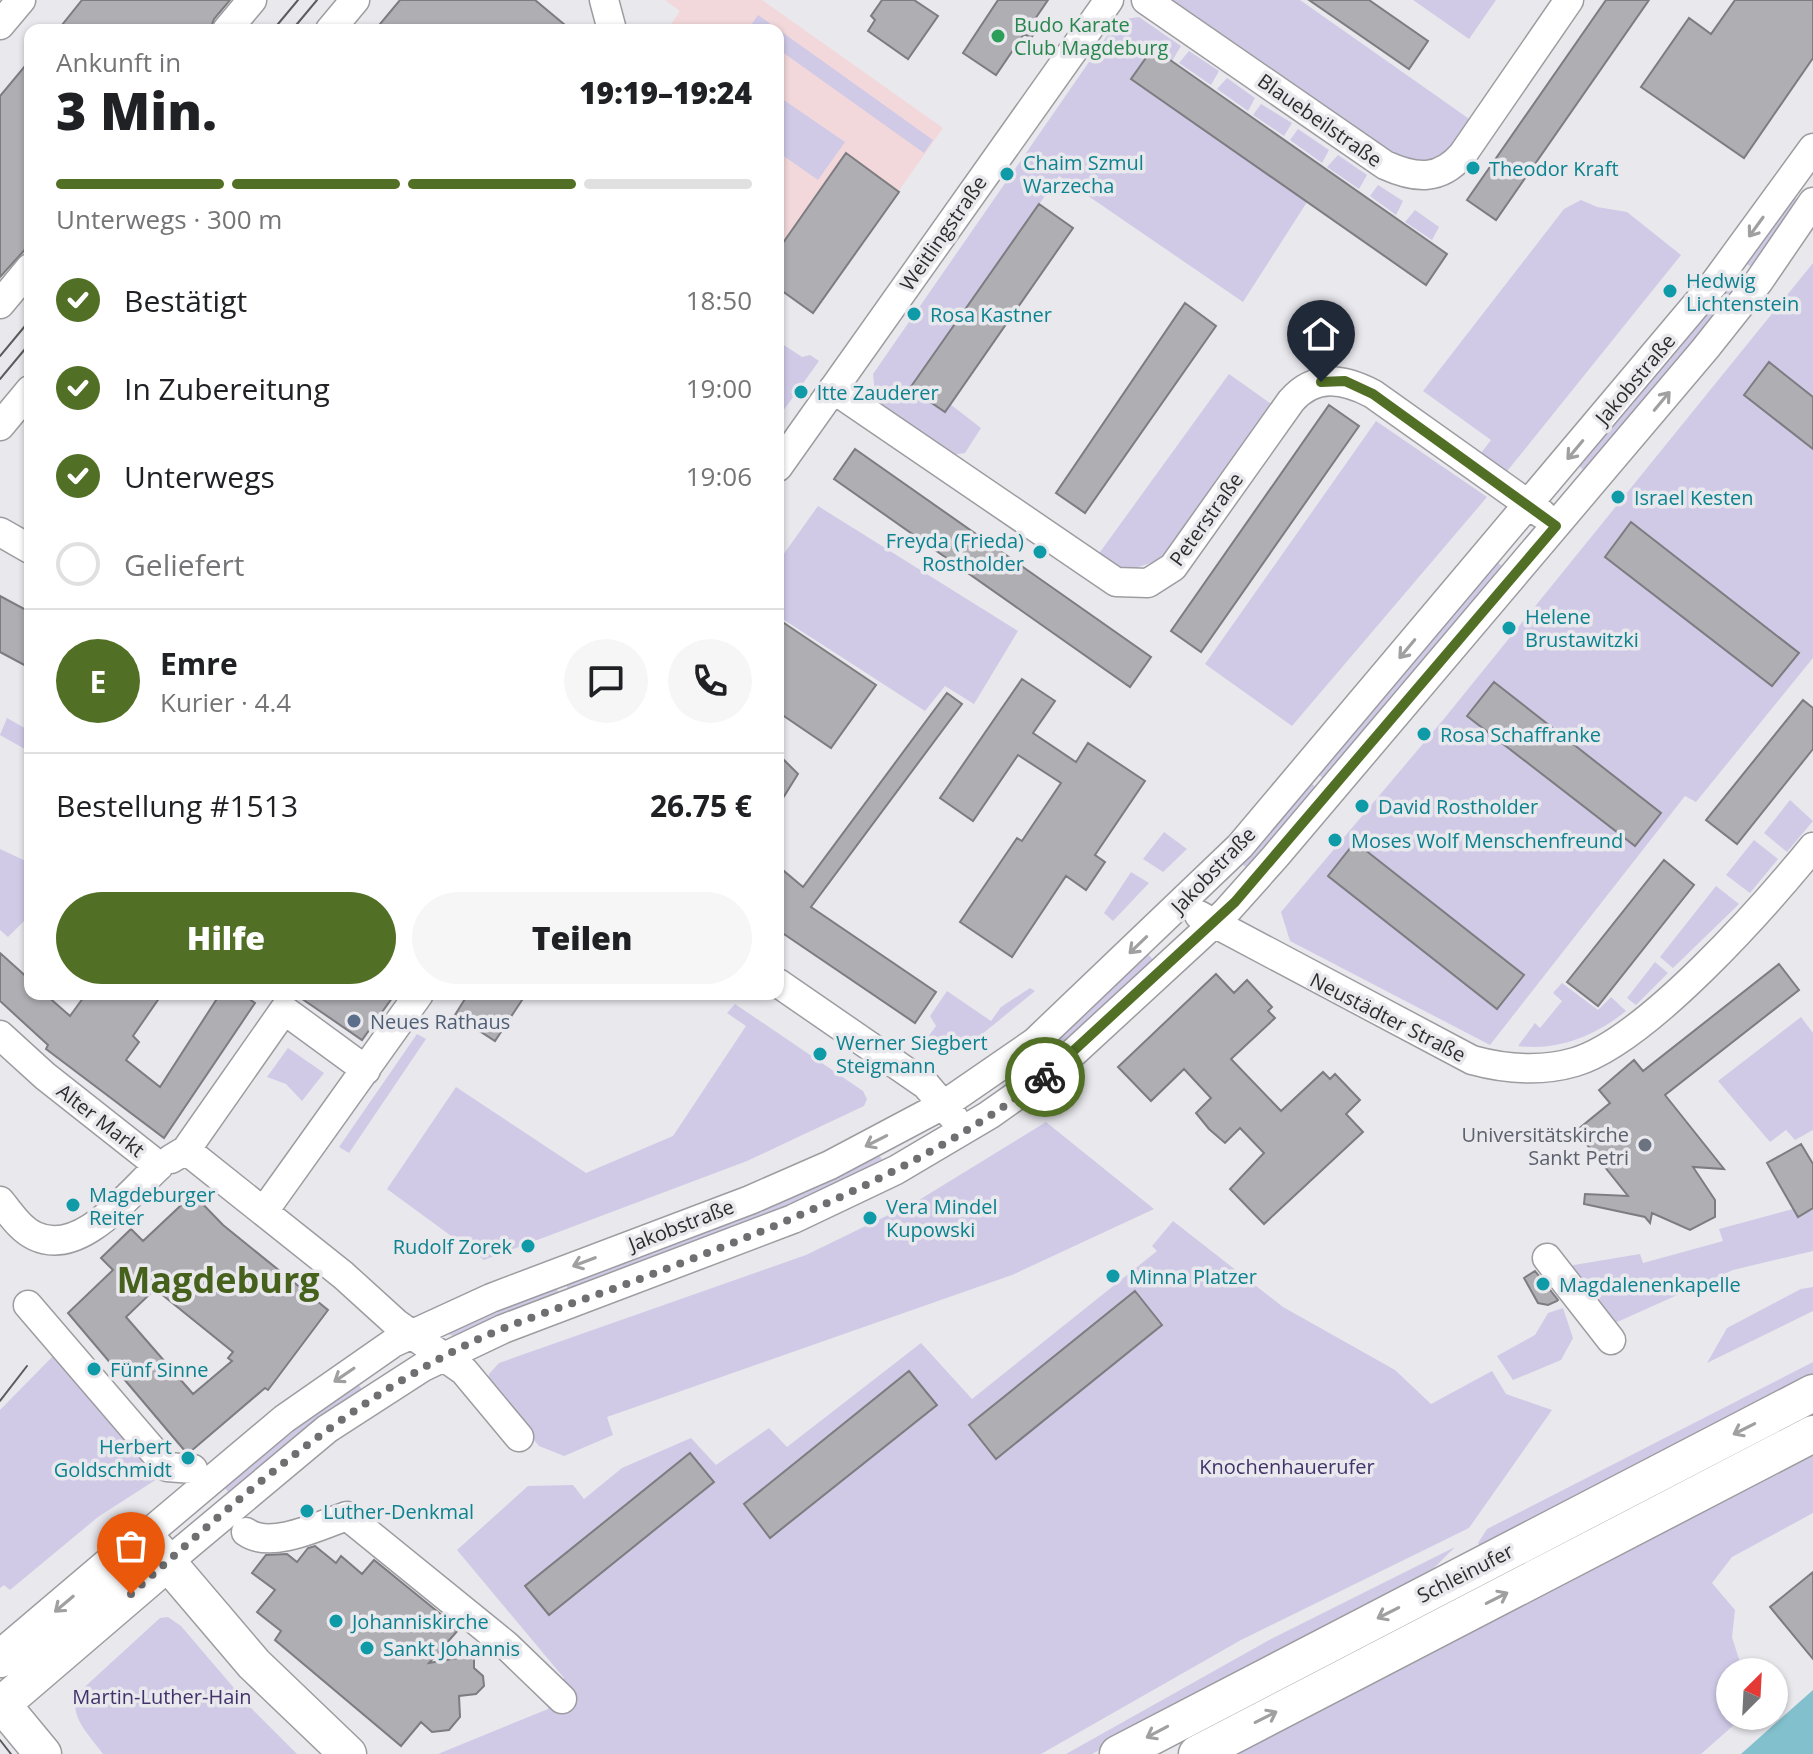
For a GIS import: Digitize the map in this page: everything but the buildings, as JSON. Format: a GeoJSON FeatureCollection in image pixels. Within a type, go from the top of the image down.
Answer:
{"type":"FeatureCollection","features":[{"type":"Feature","properties":{"kind":"main road","name":"Schleinufer"},"geometry":{"type":"LineString","coordinates":[[1118,1754],[1813,1393]]}},
{"type":"Feature","properties":{"kind":"main road","name":"Schleinufer"},"geometry":{"type":"LineString","coordinates":[[1197,1754],[1813,1434]]}},
{"type":"Feature","properties":{"kind":"main road","name":"Jakobstraße"},"geometry":{"type":"LineString","coordinates":[[0,1659],[156,1549]]}},
{"type":"Feature","properties":{"kind":"main road","name":"Jakobstraße"},"geometry":{"type":"LineString","coordinates":[[1,1704],[156,1549]]}},
{"type":"Feature","properties":{"kind":"main road"},"geometry":{"type":"LineString","coordinates":[[156,1549],[254,1664],[348,1754]]}},
{"type":"Feature","properties":{"kind":"main road"},"geometry":{"type":"LineString","coordinates":[[1,1704],[43,1754]]}},
{"type":"Feature","properties":{"kind":"street"},"geometry":{"type":"LineString","coordinates":[[0,25],[21,0]]}},
{"type":"Feature","properties":{"kind":"street"},"geometry":{"type":"LineString","coordinates":[[227,24],[252,0]]}},
{"type":"Feature","properties":{"kind":"street"},"geometry":{"type":"LineString","coordinates":[[335,24],[355,0]]}},
{"type":"Feature","properties":{"kind":"street"},"geometry":{"type":"LineString","coordinates":[[604,0],[610,24]]}},
{"type":"Feature","properties":{"kind":"street","name":"Weitlingstraße"},"geometry":{"type":"LineString","coordinates":[[784,458],[1109,0]]}},
{"type":"Feature","properties":{"kind":"street","name":"Blauebeilstraße"},"geometry":{"type":"LineString","coordinates":[[1146,0],[1385,165],[1423,176],[1442,174],[1463,154],[1569,0]]}},
{"type":"Feature","properties":{"kind":"street","name":"Jakobstraße"},"geometry":{"type":"LineString","coordinates":[[156,1549],[284,1419],[353,1369],[411,1334],[491,1298],[777,1188],[945,1104],[1035,1042],[1240,846],[1716,281],[1813,148]]}},
{"type":"Feature","properties":{"kind":"street","name":"Jakobstraße"},"geometry":{"type":"LineString","coordinates":[[156,1549],[392,1385],[445,1356],[503,1329],[793,1219],[896,1170],[964,1131],[1060,1065],[1214,923],[1331,793],[1738,309],[1813,202]]}},
{"type":"Feature","properties":{"kind":"street"},"geometry":{"type":"LineString","coordinates":[[0,304],[24,275]]}},
{"type":"Feature","properties":{"kind":"street","name":"Peterstraße"},"geometry":{"type":"LineString","coordinates":[[833,389],[1108,579],[1129,584],[1157,580],[1173,567],[1291,401],[1310,386],[1329,380],[1345,381],[1373,394],[1529,503],[1556,526]]}},
{"type":"Feature","properties":{"kind":"street"},"geometry":{"type":"LineString","coordinates":[[0,426],[24,397]]}},
{"type":"Feature","properties":{"kind":"street"},"geometry":{"type":"LineString","coordinates":[[0,532],[24,546]]}},
{"type":"Feature","properties":{"kind":"street","name":"Neustädter Straße"},"geometry":{"type":"LineString","coordinates":[[1181,904],[1472,1060],[1511,1068],[1559,1065],[1601,1051],[1639,1027],[1726,942],[1813,847]]}},
{"type":"Feature","properties":{"kind":"street"},"geometry":{"type":"LineString","coordinates":[[784,987],[905,1070],[945,1104],[964,1131]]}},
{"type":"Feature","properties":{"kind":"street"},"geometry":{"type":"LineString","coordinates":[[264,1211],[415,1000]]}},
{"type":"Feature","properties":{"kind":"street"},"geometry":{"type":"LineString","coordinates":[[159,1166],[186,1150],[284,1010],[366,1070]]}},
{"type":"Feature","properties":{"kind":"street","name":"Alter Markt"},"geometry":{"type":"LineString","coordinates":[[0,1035],[45,1076],[159,1166],[93,1226],[67,1239],[50,1240],[32,1234],[0,1201]]}},
{"type":"Feature","properties":{"kind":"street"},"geometry":{"type":"LineString","coordinates":[[186,1150],[411,1334],[464,1371],[519,1437]]}},
{"type":"Feature","properties":{"kind":"street"},"geometry":{"type":"LineString","coordinates":[[1547,1258],[1611,1340]]}},
{"type":"Feature","properties":{"kind":"street"},"geometry":{"type":"LineString","coordinates":[[28,1305],[167,1467],[193,1469]]}},
{"type":"Feature","properties":{"kind":"street"},"geometry":{"type":"LineString","coordinates":[[246,1532],[254,1538],[282,1536],[347,1516],[506,1645],[562,1699]]}},
{"type":"Feature","properties":{"kind":"shaded area"},"geometry":{"type":"Polygon","coordinates":[[[665,0],[762,0],[943,128],[813,313],[784,292],[784,24],[671,24],[680,11],[665,0]]]}},
{"type":"Feature","properties":{"kind":"green space"},"geometry":{"type":"Polygon","coordinates":[[[1170,0],[1300,0],[1475,123],[1439,160],[1419,162],[1395,155],[1170,0]]]}},
{"type":"Feature","properties":{"kind":"green space"},"geometry":{"type":"Polygon","coordinates":[[[1413,0],[1496,0],[1469,39],[1413,0]]]}},
{"type":"Feature","properties":{"kind":"green space"},"geometry":{"type":"Polygon","coordinates":[[[758,15],[771,24],[752,24],[758,15]]]}},
{"type":"Feature","properties":{"kind":"green space"},"geometry":{"type":"Polygon","coordinates":[[[1139,17],[1181,46],[1172,61],[1307,202],[1243,302],[1059,176],[911,387],[950,404],[981,428],[965,453],[952,455],[882,404],[875,394],[873,374],[1118,20],[1139,17]]]}},
{"type":"Feature","properties":{"kind":"green space"},"geometry":{"type":"Polygon","coordinates":[[[784,34],[933,140],[924,153],[784,53],[784,34]]]}},
{"type":"Feature","properties":{"kind":"green space"},"geometry":{"type":"Polygon","coordinates":[[[1189,51],[1219,71],[1211,85],[1179,63],[1189,51]]]}},
{"type":"Feature","properties":{"kind":"green space"},"geometry":{"type":"Polygon","coordinates":[[[1227,78],[1255,98],[1248,111],[1217,89],[1227,78]]]}},
{"type":"Feature","properties":{"kind":"green space"},"geometry":{"type":"Polygon","coordinates":[[[784,100],[845,142],[818,180],[784,156],[784,100]]]}},
{"type":"Feature","properties":{"kind":"green space"},"geometry":{"type":"Polygon","coordinates":[[[1261,104],[1292,123],[1284,136],[1253,115],[1261,104]]]}},
{"type":"Feature","properties":{"kind":"green space"},"geometry":{"type":"Polygon","coordinates":[[[1298,129],[1329,150],[1322,163],[1290,140],[1298,129]]]}},
{"type":"Feature","properties":{"kind":"green space"},"geometry":{"type":"Polygon","coordinates":[[[1338,155],[1367,175],[1359,189],[1327,167],[1338,155]]]}},
{"type":"Feature","properties":{"kind":"green space"},"geometry":{"type":"Polygon","coordinates":[[[1378,185],[1403,201],[1396,215],[1370,196],[1378,185]]]}},
{"type":"Feature","properties":{"kind":"green space"},"geometry":{"type":"Polygon","coordinates":[[[1792,198],[1799,199],[1753,268],[1745,263],[1792,198]]]}},
{"type":"Feature","properties":{"kind":"green space"},"geometry":{"type":"Polygon","coordinates":[[[1581,200],[1597,207],[1627,212],[1681,255],[1504,475],[1478,457],[1491,440],[1423,391],[1564,209],[1581,200]]]}},
{"type":"Feature","properties":{"kind":"green space"},"geometry":{"type":"Polygon","coordinates":[[[1415,210],[1439,227],[1432,240],[1405,222],[1415,210]]]}},
{"type":"Feature","properties":{"kind":"green space"},"geometry":{"type":"Polygon","coordinates":[[[1813,263],[1813,397],[1769,363],[1744,394],[1813,449],[1813,658],[1696,802],[1685,796],[1490,1045],[1290,941],[1281,912],[1443,720],[1813,263]],[[1631,523],[1605,557],[1773,686],[1798,652],[1631,523]],[[1355,843],[1329,876],[1497,1009],[1524,976],[1355,843]]]}},
{"type":"Feature","properties":{"kind":"green space"},"geometry":{"type":"Polygon","coordinates":[[[1738,273],[1746,279],[1586,472],[1579,466],[1738,273]]]}},
{"type":"Feature","properties":{"kind":"green space"},"geometry":{"type":"Polygon","coordinates":[[[784,345],[802,357],[810,355],[819,361],[784,410],[784,345]]]}},
{"type":"Feature","properties":{"kind":"green space"},"geometry":{"type":"Polygon","coordinates":[[[1229,374],[1274,406],[1162,559],[1130,570],[1095,559],[1229,374]]]}},
{"type":"Feature","properties":{"kind":"green space"},"geometry":{"type":"Polygon","coordinates":[[[1376,421],[1487,497],[1292,726],[1205,664],[1376,421]]]}},
{"type":"Feature","properties":{"kind":"green space"},"geometry":{"type":"Polygon","coordinates":[[[818,506],[1018,631],[974,704],[945,686],[925,711],[784,620],[784,554],[818,506]]]}},
{"type":"Feature","properties":{"kind":"green space"},"geometry":{"type":"Polygon","coordinates":[[[1497,562],[1504,568],[1325,780],[1318,774],[1497,562]]]}},
{"type":"Feature","properties":{"kind":"green space"},"geometry":{"type":"Polygon","coordinates":[[[7,718],[24,728],[24,749],[0,735],[7,718]]]}},
{"type":"Feature","properties":{"kind":"green space"},"geometry":{"type":"Polygon","coordinates":[[[1310,782],[1319,790],[1249,869],[1240,863],[1310,782]]]}},
{"type":"Feature","properties":{"kind":"green space"},"geometry":{"type":"Polygon","coordinates":[[[1790,800],[1813,821],[1787,852],[1764,833],[1790,800]]]}},
{"type":"Feature","properties":{"kind":"green space"},"geometry":{"type":"Polygon","coordinates":[[[1164,832],[1187,849],[1163,872],[1143,859],[1164,832]]]}},
{"type":"Feature","properties":{"kind":"green space"},"geometry":{"type":"Polygon","coordinates":[[[1754,840],[1778,859],[1750,893],[1726,875],[1754,840]]]}},
{"type":"Feature","properties":{"kind":"green space"},"geometry":{"type":"Polygon","coordinates":[[[0,849],[24,860],[24,921],[8,937],[0,930],[0,849]]]}},
{"type":"Feature","properties":{"kind":"green space"},"geometry":{"type":"Polygon","coordinates":[[[1131,872],[1149,883],[1113,921],[1104,913],[1131,872]]]}},
{"type":"Feature","properties":{"kind":"green space"},"geometry":{"type":"Polygon","coordinates":[[[1716,886],[1739,904],[1673,968],[1660,957],[1716,886]]]}},
{"type":"Feature","properties":{"kind":"green space"},"geometry":{"type":"Polygon","coordinates":[[[1147,953],[1155,962],[1025,1079],[1018,1070],[1147,953]]]}},
{"type":"Feature","properties":{"kind":"green space"},"geometry":{"type":"Polygon","coordinates":[[[1655,962],[1668,973],[1636,1005],[1627,998],[1655,962]]]}},
{"type":"Feature","properties":{"kind":"green space"},"geometry":{"type":"Polygon","coordinates":[[[1562,983],[1598,1010],[1611,997],[1626,1011],[1602,1028],[1575,1040],[1547,1046],[1518,1046],[1535,1023],[1540,1028],[1562,1001],[1553,993],[1562,983]]]}},
{"type":"Feature","properties":{"kind":"green space"},"geometry":{"type":"Polygon","coordinates":[[[1030,988],[1035,991],[965,1048],[947,1051],[928,1037],[936,1026],[930,1016],[947,991],[991,1021],[1001,1007],[1030,988]]]}},
{"type":"Feature","properties":{"kind":"green space"},"geometry":{"type":"Polygon","coordinates":[[[735,1004],[863,1091],[867,1099],[864,1106],[747,1161],[484,1260],[387,1189],[456,1087],[586,1173],[673,1136],[746,1026],[727,1013],[735,1004]]]}},
{"type":"Feature","properties":{"kind":"green space"},"geometry":{"type":"Polygon","coordinates":[[[1801,1017],[1813,1033],[1813,1130],[1795,1140],[1786,1130],[1770,1142],[1718,1081],[1801,1017]]]}},
{"type":"Feature","properties":{"kind":"green space"},"geometry":{"type":"Polygon","coordinates":[[[417,1034],[426,1039],[349,1153],[339,1147],[417,1034]]]}},
{"type":"Feature","properties":{"kind":"green space"},"geometry":{"type":"Polygon","coordinates":[[[288,1048],[324,1073],[302,1101],[286,1084],[267,1077],[288,1048]]]}},
{"type":"Feature","properties":{"kind":"green space"},"geometry":{"type":"Polygon","coordinates":[[[1046,1122],[1154,1209],[1012,1275],[607,1417],[613,1435],[564,1456],[539,1446],[488,1385],[489,1374],[499,1363],[806,1255],[919,1200],[1046,1122]]]}},
{"type":"Feature","properties":{"kind":"green space"},"geometry":{"type":"Polygon","coordinates":[[[879,1154],[883,1162],[826,1191],[569,1292],[565,1282],[879,1154]]]}},
{"type":"Feature","properties":{"kind":"green space"},"geometry":{"type":"Polygon","coordinates":[[[1813,1208],[1813,1251],[1733,1270],[1615,1323],[1568,1266],[1640,1254],[1643,1263],[1723,1241],[1719,1229],[1793,1209],[1798,1217],[1813,1208]]]}},
{"type":"Feature","properties":{"kind":"green space","name":"Knochenhauerufer"},"geometry":{"type":"Polygon","coordinates":[[[1173,1221],[1283,1307],[1395,1370],[1431,1404],[1492,1371],[1506,1394],[1552,1410],[1469,1528],[1241,1640],[1041,1754],[438,1754],[548,1709],[548,1695],[564,1678],[457,1550],[528,1486],[573,1485],[584,1499],[622,1468],[691,1438],[716,1465],[769,1428],[787,1447],[921,1343],[972,1399],[1157,1251],[1152,1246],[1173,1221]],[[1134,1291],[970,1425],[996,1459],[1162,1325],[1134,1291]],[[909,1371],[744,1504],[770,1537],[909,1371]],[[690,1453],[526,1586],[549,1615],[713,1483],[690,1453]]]}},
{"type":"Feature","properties":{"kind":"green space"},"geometry":{"type":"Polygon","coordinates":[[[556,1286],[559,1295],[456,1337],[448,1334],[556,1286]]]}},
{"type":"Feature","properties":{"kind":"green space"},"geometry":{"type":"Polygon","coordinates":[[[1813,1287],[1813,1311],[1707,1363],[1727,1328],[1801,1289],[1813,1287]]]}},
{"type":"Feature","properties":{"kind":"green space"},"geometry":{"type":"Polygon","coordinates":[[[1563,1308],[1573,1338],[1561,1360],[1513,1380],[1497,1356],[1535,1335],[1548,1313],[1563,1308]]]}},
{"type":"Feature","properties":{"kind":"green space"},"geometry":{"type":"Polygon","coordinates":[[[56,1353],[160,1477],[98,1517],[10,1590],[4,1585],[0,1588],[0,1410],[56,1353]]]}},
{"type":"Feature","properties":{"kind":"green space"},"geometry":{"type":"Polygon","coordinates":[[[1813,1362],[1813,1380],[1482,1549],[1478,1543],[1487,1529],[1813,1362]]]}},
{"type":"Feature","properties":{"kind":"green space"},"geometry":{"type":"Polygon","coordinates":[[[356,1382],[362,1389],[229,1493],[223,1486],[356,1382]]]}},
{"type":"Feature","properties":{"kind":"green space"},"geometry":{"type":"Polygon","coordinates":[[[1813,1454],[1813,1513],[1732,1557],[1712,1583],[1735,1610],[1732,1637],[1739,1658],[1716,1658],[1716,1730],[1728,1730],[1701,1754],[1228,1754],[1813,1454]]]}},
{"type":"Feature","properties":{"kind":"green space"},"geometry":{"type":"Polygon","coordinates":[[[1455,1547],[1423,1579],[1092,1754],[1066,1754],[1271,1639],[1455,1547]]]}},
{"type":"Feature","properties":{"kind":"green space","name":"Martin-Luther-Hain"},"geometry":{"type":"Polygon","coordinates":[[[168,1617],[181,1626],[251,1708],[297,1754],[103,1754],[78,1718],[75,1702],[78,1693],[160,1618],[168,1617]]]}},
{"type":"Feature","properties":{"kind":"water"},"geometry":{"type":"Polygon","coordinates":[[[1813,1690],[1813,1754],[1741,1754],[1768,1730],[1788,1730],[1788,1712],[1813,1690]]]}},
{"type":"Feature","properties":{"kind":"tram line"},"geometry":{"type":"LineString","coordinates":[[278,24],[298,0]]}},
{"type":"Feature","properties":{"kind":"tram line"},"geometry":{"type":"LineString","coordinates":[[297,24],[317,0]]}},
{"type":"Feature","properties":{"kind":"tram line"},"geometry":{"type":"LineString","coordinates":[[0,356],[24,327]]}},
{"type":"Feature","properties":{"kind":"tram line"},"geometry":{"type":"LineString","coordinates":[[0,379],[24,350]]}},
{"type":"Feature","properties":{"kind":"tram line"},"geometry":{"type":"LineString","coordinates":[[0,1401],[27,1366]]}},
{"type":"Feature","properties":{"kind":"tram line"},"geometry":{"type":"LineString","coordinates":[[0,1740],[11,1754]]}},
{"type":"Feature","properties":{"kind":"way so far"},"geometry":{"type":"LineString","coordinates":[[131,1594],[327,1429],[423,1367],[503,1329],[819,1208],[896,1170],[964,1131],[1045,1077]]}},
{"type":"Feature","properties":{"kind":"place","name":"Budo Karate Club Magdeburg"},"geometry":{"type":"Point","coordinates":[998,36]}},
{"type":"Feature","properties":{"kind":"place","name":"Theodor Kraft"},"geometry":{"type":"Point","coordinates":[1473,168]}},
{"type":"Feature","properties":{"kind":"place","name":"Chaim Szmul Warzecha"},"geometry":{"type":"Point","coordinates":[1007,174]}},
{"type":"Feature","properties":{"kind":"place","name":"Hedwig Lichtenstein"},"geometry":{"type":"Point","coordinates":[1670,291]}},
{"type":"Feature","properties":{"kind":"place","name":"Rosa Kastner"},"geometry":{"type":"Point","coordinates":[914,314]}},
{"type":"Feature","properties":{"kind":"place","name":"ltte Zauderer"},"geometry":{"type":"Point","coordinates":[801,392]}},
{"type":"Feature","properties":{"kind":"place","name":"Israel Kesten"},"geometry":{"type":"Point","coordinates":[1618,497]}},
{"type":"Feature","properties":{"kind":"place","name":"Freyda (Frieda) Rostholder"},"geometry":{"type":"Point","coordinates":[1040,552]}},
{"type":"Feature","properties":{"kind":"place","name":"Helene Brustawitzki"},"geometry":{"type":"Point","coordinates":[1509,628]}},
{"type":"Feature","properties":{"kind":"place","name":"Rosa Schaffranke"},"geometry":{"type":"Point","coordinates":[1424,734]}},
{"type":"Feature","properties":{"kind":"place","name":"David Rostholder"},"geometry":{"type":"Point","coordinates":[1362,806]}},
{"type":"Feature","properties":{"kind":"place","name":"Moses Wolf Menschenfreund"},"geometry":{"type":"Point","coordinates":[1335,840]}},
{"type":"Feature","properties":{"kind":"place","name":"Neues Rathaus"},"geometry":{"type":"Point","coordinates":[354,1021]}},
{"type":"Feature","properties":{"kind":"place","name":"Werner Siegbert Steigmann"},"geometry":{"type":"Point","coordinates":[820,1054]}},
{"type":"Feature","properties":{"kind":"place","name":"Universitätskirche Sankt Petri"},"geometry":{"type":"Point","coordinates":[1645,1145]}},
{"type":"Feature","properties":{"kind":"place","name":"Magdeburger Reiter"},"geometry":{"type":"Point","coordinates":[73,1205]}},
{"type":"Feature","properties":{"kind":"place","name":"Vera Mindel Kupowski"},"geometry":{"type":"Point","coordinates":[870,1218]}},
{"type":"Feature","properties":{"kind":"place","name":"Rudolf Zorek"},"geometry":{"type":"Point","coordinates":[528,1246]}},
{"type":"Feature","properties":{"kind":"place","name":"Minna Platzer"},"geometry":{"type":"Point","coordinates":[1113,1276]}},
{"type":"Feature","properties":{"kind":"place","name":"Magdalenenkapelle"},"geometry":{"type":"Point","coordinates":[1543,1284]}},
{"type":"Feature","properties":{"kind":"place","name":"Fünf Sinne"},"geometry":{"type":"Point","coordinates":[94,1369]}},
{"type":"Feature","properties":{"kind":"place","name":"Herbert Goldschmidt"},"geometry":{"type":"Point","coordinates":[188,1458]}},
{"type":"Feature","properties":{"kind":"place","name":"Luther-Denkmal"},"geometry":{"type":"Point","coordinates":[307,1511]}},
{"type":"Feature","properties":{"kind":"place","name":"Johanniskirche"},"geometry":{"type":"Point","coordinates":[336,1621]}},
{"type":"Feature","properties":{"kind":"place","name":"Sankt Johannis"},"geometry":{"type":"Point","coordinates":[367,1648]}},
{"type":"Feature","properties":{"kind":"district","name":"Magdeburg"},"geometry":{"type":"Point","coordinates":[218,1279]}},
{"type":"Feature","properties":{"kind":"route"},"geometry":{"type":"LineString","coordinates":[[1045,1077],[1235,902],[1556,526],[1529,503],[1373,394],[1345,381],[1321,382]]}}]}
